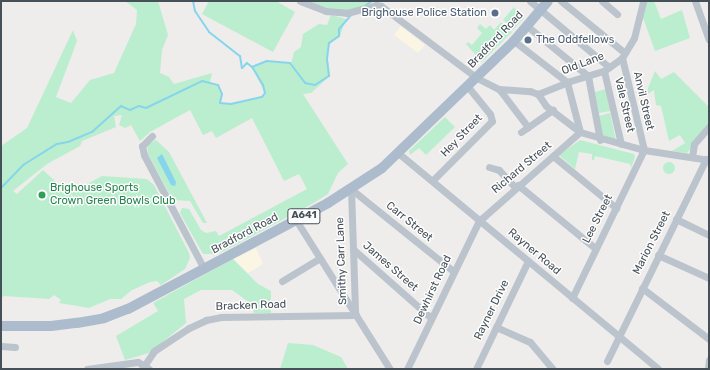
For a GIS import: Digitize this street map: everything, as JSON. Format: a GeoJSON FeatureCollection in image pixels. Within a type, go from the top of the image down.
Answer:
{"type":"FeatureCollection","features":[{"type":"Feature","properties":{"kind":"main road","name":"Bradford Road"},"geometry":{"type":"LineString","coordinates":[[1,326],[51,326],[104,318],[148,300],[351,189],[382,168],[397,152],[477,78],[514,41],[548,1]]}},
{"type":"Feature","properties":{"kind":"street"},"geometry":{"type":"LineString","coordinates":[[300,1],[326,11],[347,13],[376,5],[381,6],[477,78],[499,89],[530,91],[538,94],[553,110],[580,132],[600,140],[644,150],[707,160]]}},
{"type":"Feature","properties":{"kind":"street"},"geometry":{"type":"LineString","coordinates":[[530,1],[607,69]]}},
{"type":"Feature","properties":{"kind":"street"},"geometry":{"type":"LineString","coordinates":[[561,1],[624,56]]}},
{"type":"Feature","properties":{"kind":"street"},"geometry":{"type":"LineString","coordinates":[[602,1],[617,14]]}},
{"type":"Feature","properties":{"kind":"street","name":"Old Lane"},"geometry":{"type":"LineString","coordinates":[[538,94],[566,82],[607,69],[624,56],[634,38],[643,1]]}},
{"type":"Feature","properties":{"kind":"street"},"geometry":{"type":"LineString","coordinates":[[695,1],[709,40]]}},
{"type":"Feature","properties":{"kind":"street"},"geometry":{"type":"LineString","coordinates":[[527,26],[588,76],[600,140]]}},
{"type":"Feature","properties":{"kind":"street"},"geometry":{"type":"LineString","coordinates":[[514,41],[566,82],[580,132]]}},
{"type":"Feature","properties":{"kind":"street","name":"Anvil Street"},"geometry":{"type":"LineString","coordinates":[[624,56],[644,150]]}},
{"type":"Feature","properties":{"kind":"street","name":"Vale Street"},"geometry":{"type":"LineString","coordinates":[[607,69],[621,144]]}},
{"type":"Feature","properties":{"kind":"street","name":"Hey Street"},"geometry":{"type":"LineString","coordinates":[[434,180],[492,121],[490,114],[467,86]]}},
{"type":"Feature","properties":{"kind":"street"},"geometry":{"type":"LineString","coordinates":[[499,89],[528,127]]}},
{"type":"Feature","properties":{"kind":"street"},"geometry":{"type":"LineString","coordinates":[[521,132],[553,110]]}},
{"type":"Feature","properties":{"kind":"street"},"geometry":{"type":"LineString","coordinates":[[692,157],[694,144],[709,127]]}},
{"type":"Feature","properties":{"kind":"street","name":"Richard Street"},"geometry":{"type":"LineString","coordinates":[[479,221],[516,186],[580,132]]}},
{"type":"Feature","properties":{"kind":"street"},"geometry":{"type":"LineString","coordinates":[[152,136],[142,146],[144,155],[204,269]]}},
{"type":"Feature","properties":{"kind":"street","name":"Lee Street"},"geometry":{"type":"LineString","coordinates":[[572,298],[644,150]]}},
{"type":"Feature","properties":{"kind":"street","name":"Rayner Road"},"geometry":{"type":"LineString","coordinates":[[397,152],[434,180],[479,221],[658,369]]}},
{"type":"Feature","properties":{"kind":"street"},"geometry":{"type":"LineString","coordinates":[[553,156],[616,208]]}},
{"type":"Feature","properties":{"kind":"street","name":"Marion Street"},"geometry":{"type":"LineString","coordinates":[[607,361],[658,255],[707,160]]}},
{"type":"Feature","properties":{"kind":"street"},"geometry":{"type":"LineString","coordinates":[[489,167],[498,170],[516,186],[596,248]]}},
{"type":"Feature","properties":{"kind":"street","name":"Smithy Carr Lane"},"geometry":{"type":"LineString","coordinates":[[351,189],[355,313],[390,369]]}},
{"type":"Feature","properties":{"kind":"street","name":"Carr Street"},"geometry":{"type":"LineString","coordinates":[[351,189],[453,272]]}},
{"type":"Feature","properties":{"kind":"street"},"geometry":{"type":"LineString","coordinates":[[676,219],[709,235]]}},
{"type":"Feature","properties":{"kind":"street"},"geometry":{"type":"LineString","coordinates":[[296,220],[355,313]]}},
{"type":"Feature","properties":{"kind":"street","name":"Dewhirst Road"},"geometry":{"type":"LineString","coordinates":[[407,369],[479,221]]}},
{"type":"Feature","properties":{"kind":"street","name":"James Street"},"geometry":{"type":"LineString","coordinates":[[353,249],[431,318]]}},
{"type":"Feature","properties":{"kind":"street"},"geometry":{"type":"LineString","coordinates":[[658,255],[709,278]]}},
{"type":"Feature","properties":{"kind":"street"},"geometry":{"type":"LineString","coordinates":[[282,281],[320,258]]}},
{"type":"Feature","properties":{"kind":"street","name":"Rayner Drive"},"geometry":{"type":"LineString","coordinates":[[476,369],[528,261]]}},
{"type":"Feature","properties":{"kind":"street"},"geometry":{"type":"LineString","coordinates":[[642,288],[709,339]]}},
{"type":"Feature","properties":{"kind":"street","name":"Bracken Road"},"geometry":{"type":"LineString","coordinates":[[145,368],[154,351],[171,339],[206,320],[221,317],[355,313]]}},
{"type":"Feature","properties":{"kind":"street"},"geometry":{"type":"LineString","coordinates":[[496,327],[530,342],[553,369]]}},
{"type":"Feature","properties":{"kind":"street"},"geometry":{"type":"LineString","coordinates":[[1,346],[15,347]]}},
{"type":"Feature","properties":{"kind":"street"},"geometry":{"type":"LineString","coordinates":[[708,369],[709,360]]}},
{"type":"Feature","properties":{"kind":"street"},"geometry":{"type":"LineString","coordinates":[[87,369],[138,362],[145,368]]}},
{"type":"Feature","properties":{"kind":"shaded area"},"geometry":{"type":"Polygon","coordinates":[[[401,26],[425,45],[418,53],[394,35],[401,26]]]}},
{"type":"Feature","properties":{"kind":"shaded area"},"geometry":{"type":"Polygon","coordinates":[[[256,248],[263,264],[248,273],[233,259],[256,248]]]}},
{"type":"Feature","properties":{"kind":"green space"},"geometry":{"type":"Polygon","coordinates":[[[125,1],[158,1],[168,35],[162,50],[160,73],[169,77],[174,84],[212,73],[210,82],[218,85],[222,94],[220,103],[226,104],[262,97],[265,93],[252,67],[267,61],[291,64],[294,52],[301,47],[303,34],[319,24],[327,25],[331,15],[346,19],[340,36],[330,44],[327,51],[330,76],[311,93],[303,94],[348,164],[338,173],[328,194],[312,204],[224,251],[215,254],[203,254],[180,213],[182,208],[189,209],[201,230],[206,233],[216,231],[219,236],[307,189],[299,174],[284,181],[252,118],[216,138],[212,131],[203,135],[190,110],[150,132],[140,141],[131,125],[125,128],[119,125],[122,115],[114,116],[116,127],[82,141],[80,146],[47,164],[13,191],[17,194],[43,170],[65,190],[67,195],[102,176],[147,179],[154,185],[189,253],[190,258],[185,269],[161,285],[157,281],[150,282],[132,290],[121,299],[110,299],[89,308],[59,303],[61,300],[54,295],[49,299],[4,296],[1,298],[1,146],[27,128],[73,30],[77,41],[56,97],[71,103],[90,80],[114,73],[136,24],[137,10],[125,1]]]}},
{"type":"Feature","properties":{"kind":"green space"},"geometry":{"type":"Polygon","coordinates":[[[209,1],[276,1],[295,12],[273,52],[202,14],[209,1]]]}},
{"type":"Feature","properties":{"kind":"green space"},"geometry":{"type":"Polygon","coordinates":[[[308,1],[372,1],[358,10],[336,11],[308,1]]]}},
{"type":"Feature","properties":{"kind":"green space"},"geometry":{"type":"Polygon","coordinates":[[[645,1],[654,1],[661,19],[682,10],[690,38],[655,51],[642,15],[645,1]]]}},
{"type":"Feature","properties":{"kind":"green space"},"geometry":{"type":"Polygon","coordinates":[[[514,7],[524,18],[513,30],[503,20],[514,7]]]}},
{"type":"Feature","properties":{"kind":"green space"},"geometry":{"type":"Polygon","coordinates":[[[501,22],[512,32],[482,62],[466,44],[468,42],[472,45],[482,33],[477,28],[480,24],[486,29],[490,25],[494,30],[501,22]]]}},
{"type":"Feature","properties":{"kind":"green space"},"geometry":{"type":"Polygon","coordinates":[[[655,71],[661,79],[674,72],[709,107],[709,125],[687,153],[672,151],[685,143],[680,135],[669,141],[661,106],[656,105],[654,90],[648,94],[646,93],[655,71]]]}},
{"type":"Feature","properties":{"kind":"green space"},"geometry":{"type":"Polygon","coordinates":[[[606,89],[610,111],[599,113],[595,92],[606,89]]]}},
{"type":"Feature","properties":{"kind":"green space"},"geometry":{"type":"Polygon","coordinates":[[[610,113],[616,141],[603,138],[599,116],[610,113]]]}},
{"type":"Feature","properties":{"kind":"green space"},"geometry":{"type":"Polygon","coordinates":[[[445,117],[455,127],[426,155],[419,148],[410,155],[409,151],[445,117]]]}},
{"type":"Feature","properties":{"kind":"green space"},"geometry":{"type":"Polygon","coordinates":[[[156,140],[169,152],[207,223],[203,223],[190,201],[173,200],[171,197],[148,154],[147,145],[156,140]]]}},
{"type":"Feature","properties":{"kind":"green space"},"geometry":{"type":"Polygon","coordinates":[[[580,140],[634,154],[635,157],[631,168],[630,164],[595,156],[594,160],[592,160],[592,154],[579,152],[575,169],[559,155],[580,140]]]}},
{"type":"Feature","properties":{"kind":"green space"},"geometry":{"type":"Polygon","coordinates":[[[671,162],[674,163],[674,173],[667,174],[664,173],[663,166],[664,163],[671,162]]]}},
{"type":"Feature","properties":{"kind":"green space"},"geometry":{"type":"Polygon","coordinates":[[[233,259],[258,284],[271,291],[271,313],[254,313],[250,303],[232,290],[201,290],[184,299],[186,323],[149,353],[125,360],[116,336],[158,311],[153,303],[233,259]]]}},
{"type":"Feature","properties":{"kind":"green space"},"geometry":{"type":"Polygon","coordinates":[[[288,343],[313,345],[341,357],[348,369],[280,369],[288,343]]]}},
{"type":"Feature","properties":{"kind":"water"},"geometry":{"type":"Polygon","coordinates":[[[162,154],[176,182],[175,186],[171,185],[157,158],[162,154]]]}},
{"type":"Feature","properties":{"kind":"waterway"},"geometry":{"type":"LineString","coordinates":[[193,1],[195,11],[209,32],[240,56],[242,68],[247,63],[252,67]]}},
{"type":"Feature","properties":{"kind":"waterway"},"geometry":{"type":"LineString","coordinates":[[366,5],[372,1]]}},
{"type":"Feature","properties":{"kind":"waterway"},"geometry":{"type":"LineString","coordinates":[[1,188],[23,165],[57,144],[68,142],[92,132],[121,106],[130,110],[139,106],[146,108],[202,81],[218,85],[222,94],[220,103],[231,104],[262,97],[265,93],[263,85],[252,67],[267,61],[290,63],[305,83],[315,85],[329,76],[327,59],[329,43],[339,36],[339,29],[352,14]]}},
{"type":"Feature","properties":{"kind":"place","name":"Brighouse Police Station"},"geometry":{"type":"Point","coordinates":[495,13]}},
{"type":"Feature","properties":{"kind":"place","name":"The Oddfellows"},"geometry":{"type":"Point","coordinates":[528,40]}},
{"type":"Feature","properties":{"kind":"place","name":"Brighouse Sports Crown Green Bowls Club"},"geometry":{"type":"Point","coordinates":[42,195]}}]}
